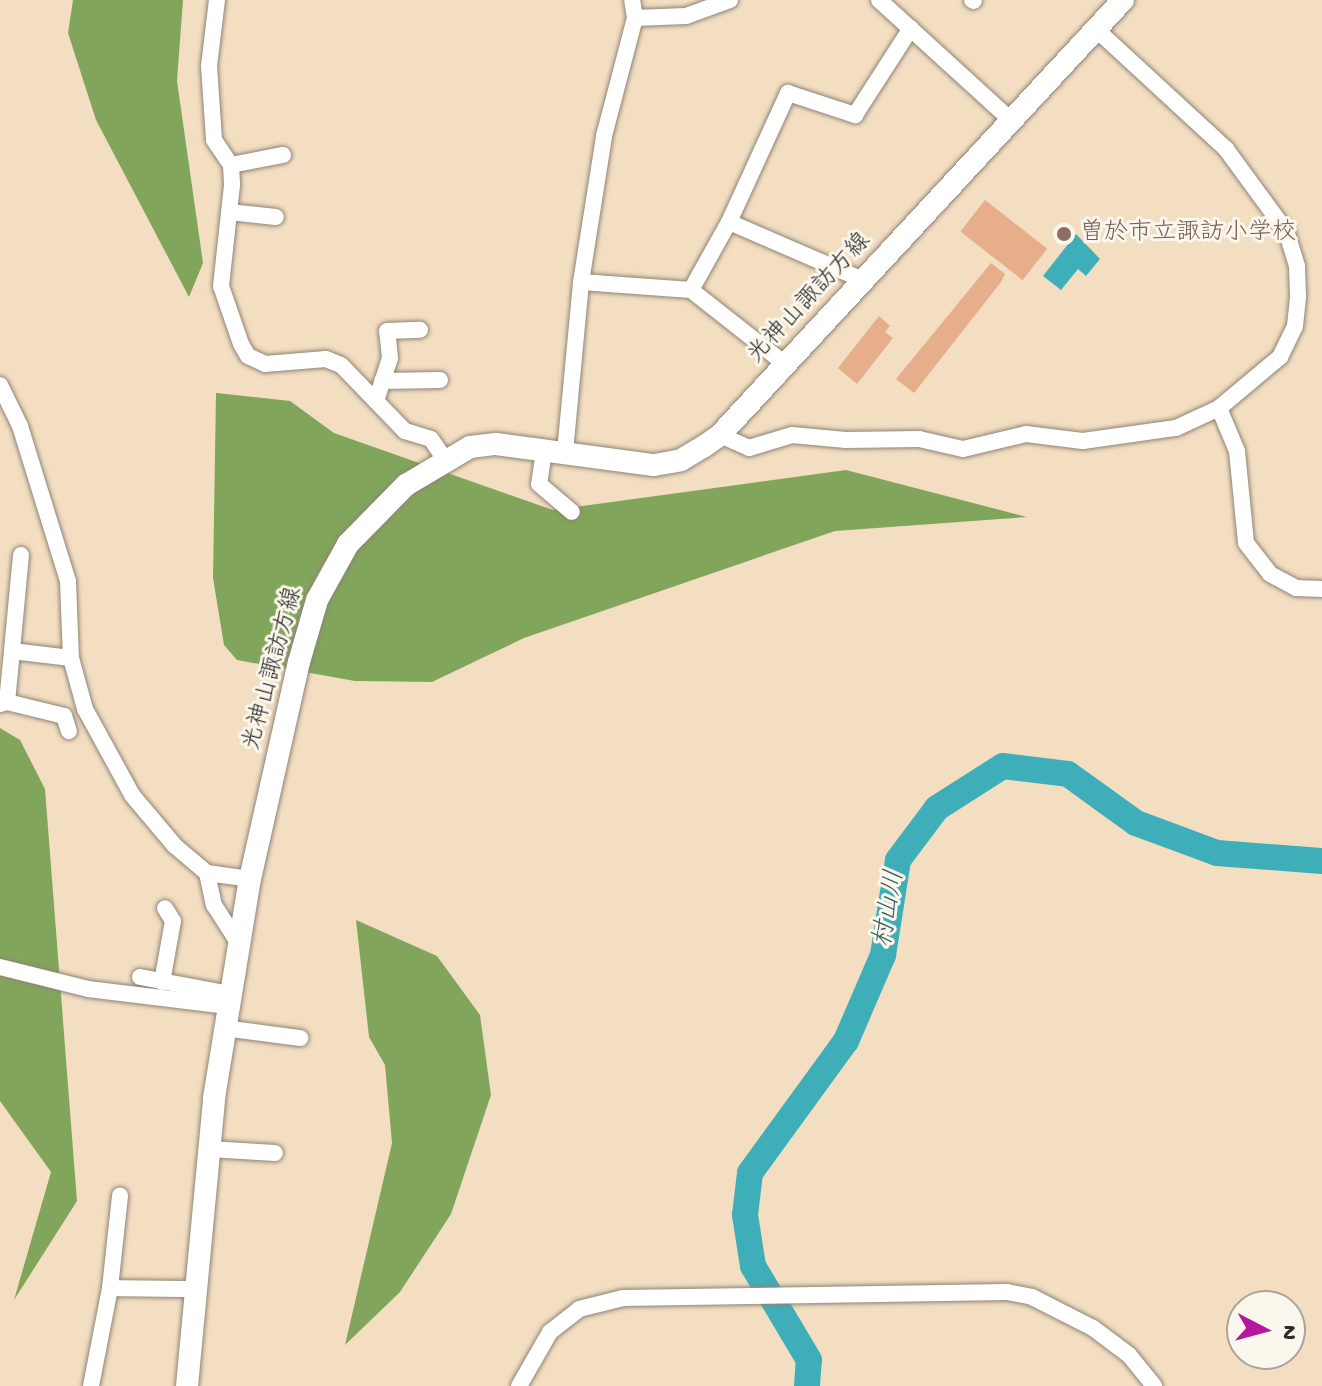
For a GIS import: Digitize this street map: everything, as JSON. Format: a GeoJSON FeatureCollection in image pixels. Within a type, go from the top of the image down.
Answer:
{"type":"FeatureCollection","features":[{"type":"Feature","properties":{"kind":"main road","name":"光神山諏訪方線"},"geometry":{"type":"LineString","coordinates":[[187,1386],[209,1149],[227,1009],[250,879],[317,600],[348,544],[406,485],[444,458],[470,447],[496,444],[654,465],[681,460],[720,435],[1123,0]]}},
{"type":"Feature","properties":{"kind":"street"},"geometry":{"type":"LineString","coordinates":[[217,0],[209,66],[214,140],[231,165],[221,286],[248,356],[265,364],[326,359],[341,365],[405,431],[431,439],[444,458]]}},
{"type":"Feature","properties":{"kind":"street"},"geometry":{"type":"LineString","coordinates":[[572,512],[539,484],[554,451],[604,136],[635,18],[631,0],[617,0]]}},
{"type":"Feature","properties":{"kind":"street"},"geometry":{"type":"LineString","coordinates":[[635,18],[686,16],[730,0]]}},
{"type":"Feature","properties":{"kind":"street"},"geometry":{"type":"LineString","coordinates":[[879,0],[1011,120]]}},
{"type":"Feature","properties":{"kind":"street"},"geometry":{"type":"LineString","coordinates":[[691,290],[729,222],[788,93],[855,115],[911,28]]}},
{"type":"Feature","properties":{"kind":"street"},"geometry":{"type":"LineString","coordinates":[[720,435],[749,448],[792,435],[846,440],[919,439],[963,449],[1026,434],[1083,441],[1176,428],[1219,408],[1280,357],[1295,326],[1297,266],[1286,231],[1226,149],[1096,29]]}},
{"type":"Feature","properties":{"kind":"street"},"geometry":{"type":"LineString","coordinates":[[231,165],[283,155]]}},
{"type":"Feature","properties":{"kind":"street"},"geometry":{"type":"LineString","coordinates":[[229,212],[276,217]]}},
{"type":"Feature","properties":{"kind":"street"},"geometry":{"type":"LineString","coordinates":[[729,222],[863,280]]}},
{"type":"Feature","properties":{"kind":"street"},"geometry":{"type":"LineString","coordinates":[[581,282],[691,290],[785,364]]}},
{"type":"Feature","properties":{"kind":"street"},"geometry":{"type":"LineString","coordinates":[[376,401],[390,358],[387,331],[420,330]]}},
{"type":"Feature","properties":{"kind":"street"},"geometry":{"type":"LineString","coordinates":[[382,381],[440,380]]}},
{"type":"Feature","properties":{"kind":"street"},"geometry":{"type":"LineString","coordinates":[[0,385],[20,426],[68,581],[71,658],[85,709],[132,795],[175,846],[207,873],[250,879]]}},
{"type":"Feature","properties":{"kind":"street"},"geometry":{"type":"LineString","coordinates":[[1219,408],[1237,451],[1246,543],[1260,564],[1280,579],[1296,588],[1322,589]]}},
{"type":"Feature","properties":{"kind":"street"},"geometry":{"type":"LineString","coordinates":[[21,555],[4,703],[64,716],[69,731]]}},
{"type":"Feature","properties":{"kind":"street"},"geometry":{"type":"LineString","coordinates":[[12,651],[71,658]]}},
{"type":"Feature","properties":{"kind":"street"},"geometry":{"type":"LineString","coordinates":[[207,873],[214,905],[239,944]]}},
{"type":"Feature","properties":{"kind":"street"},"geometry":{"type":"LineString","coordinates":[[162,982],[173,921],[165,908]]}},
{"type":"Feature","properties":{"kind":"street"},"geometry":{"type":"LineString","coordinates":[[0,967],[88,989],[227,1009]]}},
{"type":"Feature","properties":{"kind":"street"},"geometry":{"type":"LineString","coordinates":[[140,977],[162,982],[300,1038]]}},
{"type":"Feature","properties":{"kind":"street"},"geometry":{"type":"LineString","coordinates":[[209,1149],[275,1153]]}},
{"type":"Feature","properties":{"kind":"street"},"geometry":{"type":"LineString","coordinates":[[91,1386],[110,1288],[120,1196]]}},
{"type":"Feature","properties":{"kind":"street"},"geometry":{"type":"LineString","coordinates":[[110,1288],[196,1289]]}},
{"type":"Feature","properties":{"kind":"street"},"geometry":{"type":"LineString","coordinates":[[519,1386],[550,1332],[579,1309],[623,1298],[748,1299],[1007,1292],[1032,1297],[1093,1328],[1129,1355],[1154,1386]]}},
{"type":"Feature","properties":{"kind":"green space"},"geometry":{"type":"Polygon","coordinates":[[[73,0],[183,0],[177,81],[203,263],[189,297],[96,120],[68,33],[73,0]]]}},
{"type":"Feature","properties":{"kind":"green space"},"geometry":{"type":"Polygon","coordinates":[[[216,393],[290,401],[334,433],[553,510],[846,470],[1027,517],[835,531],[524,638],[432,682],[355,681],[237,660],[224,645],[213,578],[216,393]]]}},
{"type":"Feature","properties":{"kind":"green space"},"geometry":{"type":"Polygon","coordinates":[[[0,728],[20,740],[45,789],[77,1201],[14,1300],[51,1172],[0,1101],[0,728]]]}},
{"type":"Feature","properties":{"kind":"green space"},"geometry":{"type":"Polygon","coordinates":[[[356,920],[437,956],[480,1015],[491,1095],[451,1214],[400,1292],[345,1345],[392,1143],[385,1065],[369,1037],[356,920]]]}},
{"type":"Feature","properties":{"kind":"water"},"geometry":{"type":"Polygon","coordinates":[[[1076,234],[1100,259],[1086,276],[1078,269],[1061,290],[1043,276],[1076,234]]]}},
{"type":"Feature","properties":{"kind":"building"},"geometry":{"type":"Polygon","coordinates":[[[985,200],[1047,249],[1023,280],[960,232],[985,200]]]}},
{"type":"Feature","properties":{"kind":"building"},"geometry":{"type":"Polygon","coordinates":[[[991,263],[1005,274],[1001,282],[914,393],[896,379],[991,263]]]}},
{"type":"Feature","properties":{"kind":"building"},"geometry":{"type":"Polygon","coordinates":[[[879,316],[890,326],[885,332],[893,338],[857,384],[838,368],[879,316]]]}},
{"type":"Feature","properties":{"kind":"waterway","name":"村山川"},"geometry":{"type":"LineString","coordinates":[[807,1386],[809,1360],[753,1266],[745,1215],[750,1173],[846,1041],[883,955],[898,860],[937,808],[1003,766],[1068,774],[1136,823],[1217,853],[1322,861]]}},
{"type":"Feature","properties":{"kind":"place","name":"曽於市立諏訪小学校"},"geometry":{"type":"Point","coordinates":[1064,234]}}]}
